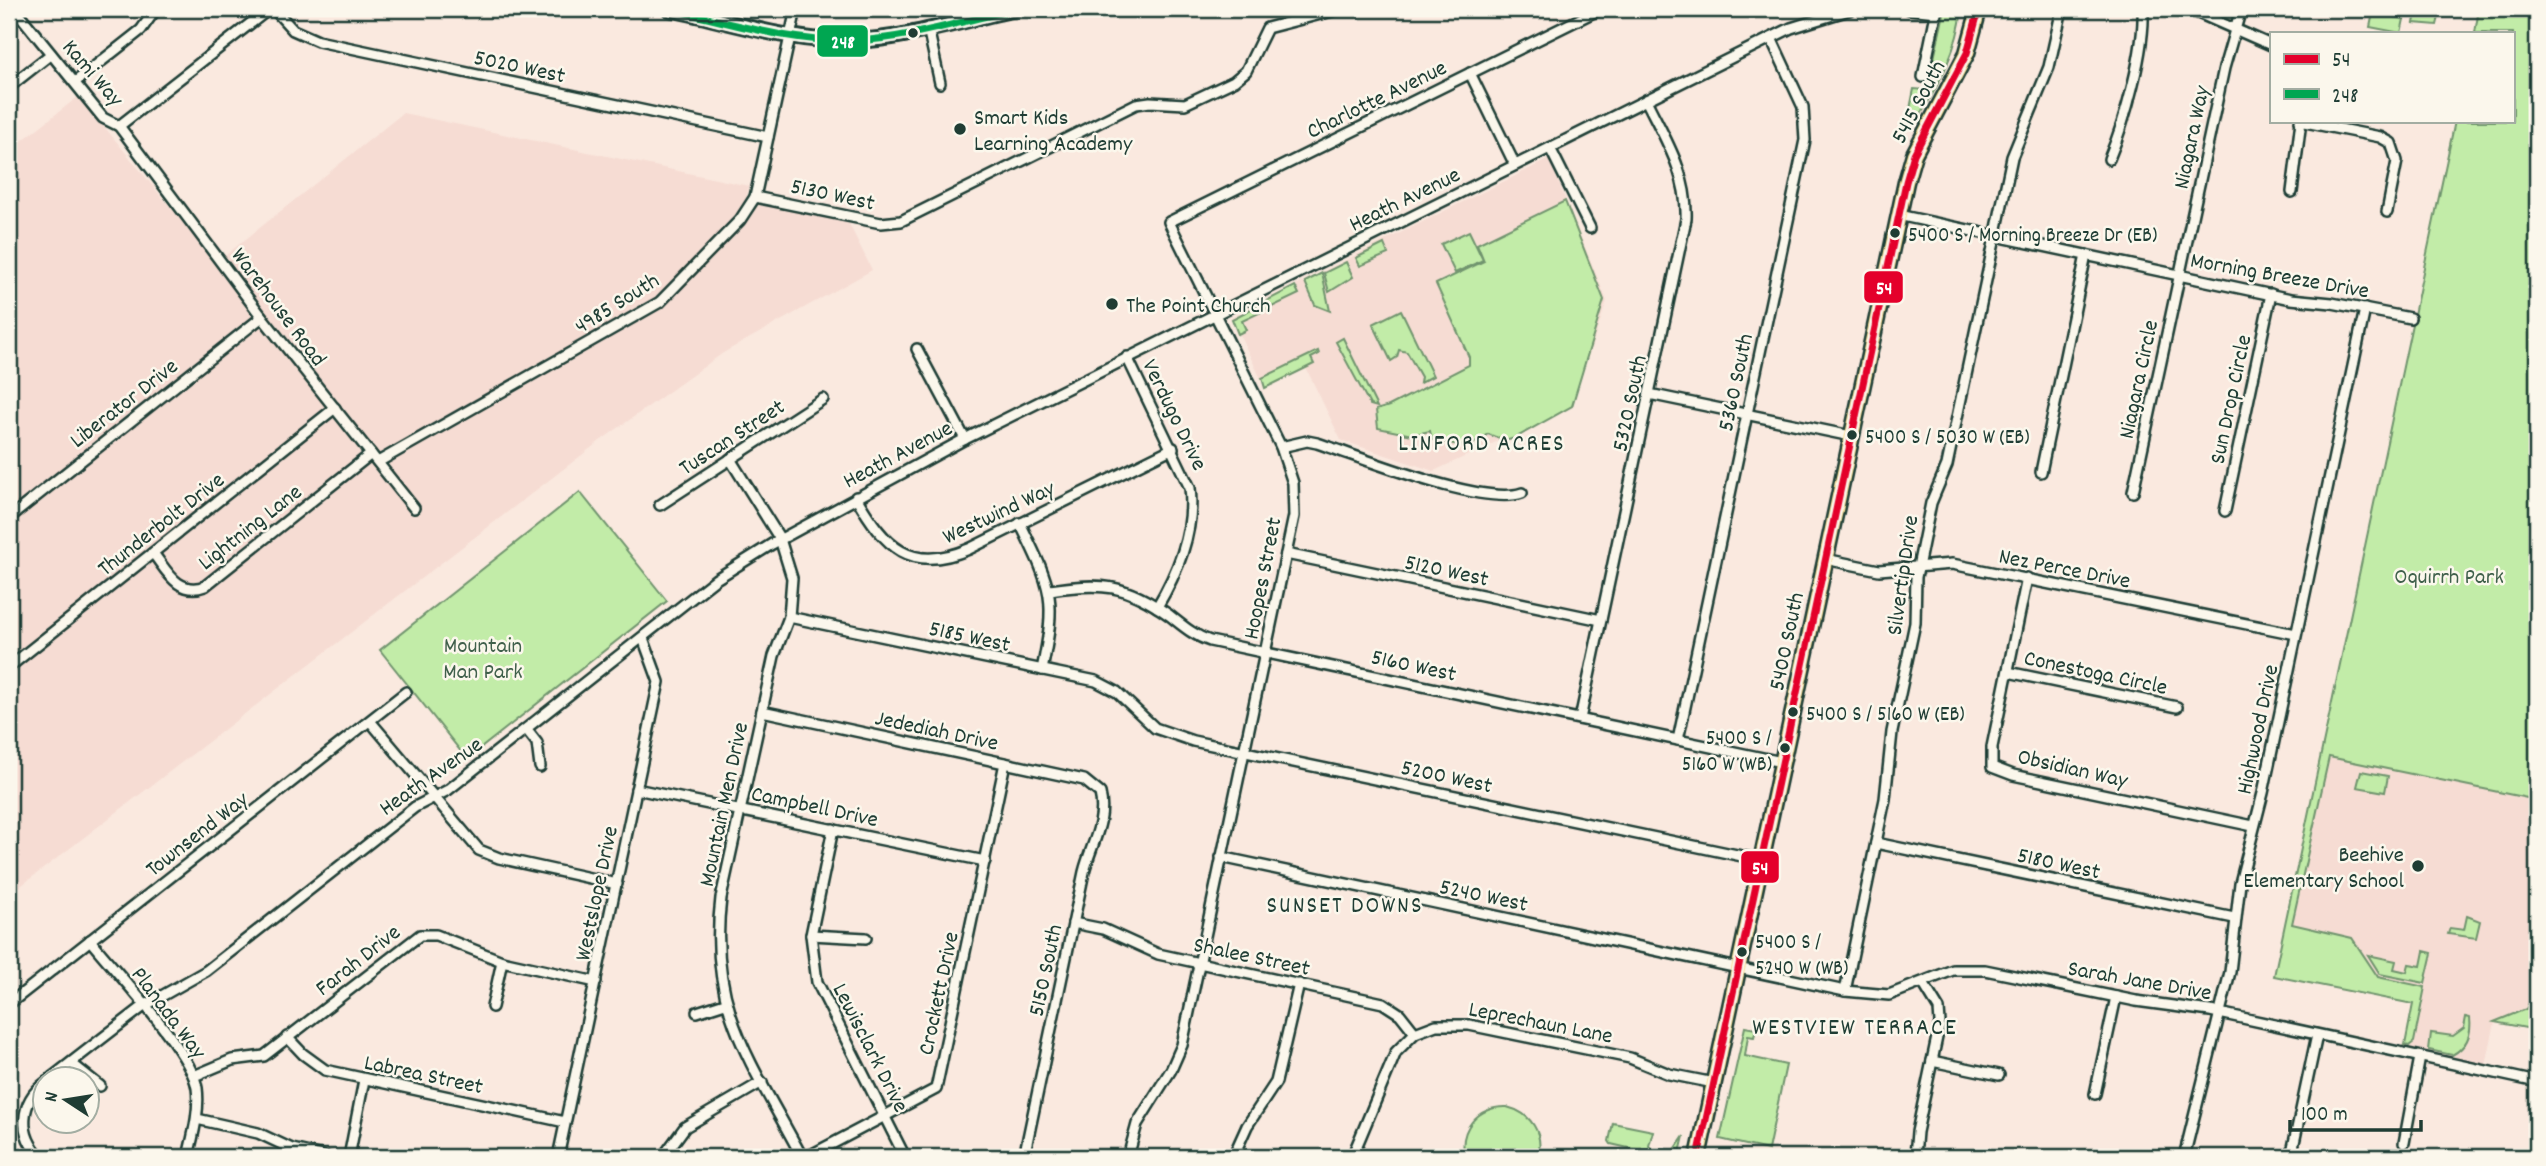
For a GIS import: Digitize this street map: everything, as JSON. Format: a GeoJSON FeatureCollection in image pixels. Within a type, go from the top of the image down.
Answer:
{"type":"FeatureCollection","features":[{"type":"Feature","properties":{"kind":"main road","name":"5415 South"},"geometry":{"type":"LineString","coordinates":[[1898,215],[1914,154],[1956,79],[1967,53],[1979,9]]}},
{"type":"Feature","properties":{"kind":"main road","name":"5400 South"},"geometry":{"type":"LineString","coordinates":[[1698,1157],[1898,215]]}},
{"type":"Feature","properties":{"kind":"street","name":"Kami Way"},"geometry":{"type":"LineString","coordinates":[[15,9],[103,118],[118,126]]}},
{"type":"Feature","properties":{"kind":"street"},"geometry":{"type":"LineString","coordinates":[[75,82],[141,30],[156,9]]}},
{"type":"Feature","properties":{"kind":"street"},"geometry":{"type":"LineString","coordinates":[[118,126],[272,9]]}},
{"type":"Feature","properties":{"kind":"street","name":"5020 West"},"geometry":{"type":"LineString","coordinates":[[272,9],[293,30],[318,41],[768,138]]}},
{"type":"Feature","properties":{"kind":"street"},"geometry":{"type":"LineString","coordinates":[[670,9],[790,35],[854,41],[1016,9]]}},
{"type":"Feature","properties":{"kind":"street","name":"4985 South"},"geometry":{"type":"LineString","coordinates":[[374,458],[660,302],[740,220],[755,197],[796,9]]}},
{"type":"Feature","properties":{"kind":"street","name":"5130 West"},"geometry":{"type":"LineString","coordinates":[[755,197],[881,223],[901,221],[1136,104],[1185,103],[1212,92],[1246,71],[1267,28],[1340,9]]}},
{"type":"Feature","properties":{"kind":"street","name":"Charlotte Avenue"},"geometry":{"type":"LineString","coordinates":[[1170,222],[1600,9]]}},
{"type":"Feature","properties":{"kind":"street","name":"Heath Avenue"},"geometry":{"type":"LineString","coordinates":[[71,1063],[144,1006],[206,971],[401,817],[434,798],[526,729],[716,579],[780,539],[965,439],[1127,357],[1771,38],[1811,20],[1852,9]]}},
{"type":"Feature","properties":{"kind":"street"},"geometry":{"type":"LineString","coordinates":[[1909,9],[1937,11],[1923,77]]}},
{"type":"Feature","properties":{"kind":"street","name":"Silvertip Drive"},"geometry":{"type":"LineString","coordinates":[[1845,991],[1876,843],[1892,732],[1915,624],[1918,565],[1931,503],[1947,465],[2012,157],[2049,67],[2062,9]]}},
{"type":"Feature","properties":{"kind":"street"},"geometry":{"type":"LineString","coordinates":[[2109,159],[2124,115],[2142,30],[2143,9]]}},
{"type":"Feature","properties":{"kind":"street"},"geometry":{"type":"LineString","coordinates":[[2189,9],[2270,45]]}},
{"type":"Feature","properties":{"kind":"street","name":"Niagara Way"},"geometry":{"type":"LineString","coordinates":[[2179,275],[2241,9]]}},
{"type":"Feature","properties":{"kind":"street"},"geometry":{"type":"LineString","coordinates":[[928,28],[940,83]]}},
{"type":"Feature","properties":{"kind":"street","name":"5360 South"},"geometry":{"type":"LineString","coordinates":[[1678,740],[1805,140],[1803,107],[1771,38]]}},
{"type":"Feature","properties":{"kind":"street"},"geometry":{"type":"LineString","coordinates":[[9,88],[51,54]]}},
{"type":"Feature","properties":{"kind":"street"},"geometry":{"type":"LineString","coordinates":[[1470,73],[1515,165]]}},
{"type":"Feature","properties":{"kind":"street","name":"5320 South"},"geometry":{"type":"LineString","coordinates":[[1580,719],[1684,232],[1687,206],[1678,165],[1646,100]]}},
{"type":"Feature","properties":{"kind":"street"},"geometry":{"type":"LineString","coordinates":[[2292,192],[2301,122]]}},
{"type":"Feature","properties":{"kind":"street"},"geometry":{"type":"LineString","coordinates":[[2305,122],[2391,143],[2397,161],[2387,212]]}},
{"type":"Feature","properties":{"kind":"street","name":"Warehouse Road"},"geometry":{"type":"LineString","coordinates":[[118,126],[261,317],[414,508]]}},
{"type":"Feature","properties":{"kind":"street"},"geometry":{"type":"LineString","coordinates":[[1550,148],[1590,228]]}},
{"type":"Feature","properties":{"kind":"street","name":"Morning Breeze Drive"},"geometry":{"type":"LineString","coordinates":[[1898,215],[2271,294],[2410,318]]}},
{"type":"Feature","properties":{"kind":"street","name":"Hoopes Street"},"geometry":{"type":"LineString","coordinates":[[1128,1157],[1144,1109],[1178,1058],[1286,554],[1294,501],[1290,470],[1281,447],[1170,222]]}},
{"type":"Feature","properties":{"kind":"street"},"geometry":{"type":"LineString","coordinates":[[2040,472],[2086,255]]}},
{"type":"Feature","properties":{"kind":"street","name":"Niagara Circle"},"geometry":{"type":"LineString","coordinates":[[2133,492],[2179,275]]}},
{"type":"Feature","properties":{"kind":"street","name":"Sun Drop Circle"},"geometry":{"type":"LineString","coordinates":[[2225,511],[2271,294]]}},
{"type":"Feature","properties":{"kind":"street","name":"Highwood Drive"},"geometry":{"type":"LineString","coordinates":[[2184,1157],[2230,972],[2234,918],[2365,309]]}},
{"type":"Feature","properties":{"kind":"street","name":"Liberator Drive"},"geometry":{"type":"LineString","coordinates":[[9,518],[261,317]]}},
{"type":"Feature","properties":{"kind":"street"},"geometry":{"type":"LineString","coordinates":[[917,349],[965,439]]}},
{"type":"Feature","properties":{"kind":"street","name":"Verdugo Drive"},"geometry":{"type":"LineString","coordinates":[[1127,357],[1190,488],[1191,507],[1181,560],[1157,607]]}},
{"type":"Feature","properties":{"kind":"street"},"geometry":{"type":"LineString","coordinates":[[1649,394],[1852,436]]}},
{"type":"Feature","properties":{"kind":"street","name":"Tuscan Street"},"geometry":{"type":"LineString","coordinates":[[660,505],[823,399]]}},
{"type":"Feature","properties":{"kind":"street","name":"Thunderbolt Drive"},"geometry":{"type":"LineString","coordinates":[[9,667],[335,408]]}},
{"type":"Feature","properties":{"kind":"street"},"geometry":{"type":"LineString","coordinates":[[1281,447],[1307,441],[1456,487],[1501,496],[1522,493]]}},
{"type":"Feature","properties":{"kind":"street","name":"Westwind Way"},"geometry":{"type":"LineString","coordinates":[[856,498],[884,540],[918,558],[942,559],[956,555],[1173,448]]}},
{"type":"Feature","properties":{"kind":"street","name":"Lightning Lane"},"geometry":{"type":"LineString","coordinates":[[153,552],[178,585],[186,589],[205,586],[374,458]]}},
{"type":"Feature","properties":{"kind":"street","name":"Mountain Men Drive"},"geometry":{"type":"LineString","coordinates":[[730,459],[780,539],[792,578],[789,617],[774,656],[717,927],[718,964],[725,1003],[733,1027],[805,1157]]}},
{"type":"Feature","properties":{"kind":"street"},"geometry":{"type":"LineString","coordinates":[[1020,523],[1050,590],[1051,621],[1042,670]]}},
{"type":"Feature","properties":{"kind":"street","name":"5120 West"},"geometry":{"type":"LineString","coordinates":[[1286,554],[1601,621]]}},
{"type":"Feature","properties":{"kind":"street","name":"Nez Perce Drive"},"geometry":{"type":"LineString","coordinates":[[1825,559],[1878,570],[1952,564],[2296,634]]}},
{"type":"Feature","properties":{"kind":"street","name":"Obsidian Way"},"geometry":{"type":"LineString","coordinates":[[2027,578],[1992,747],[1992,767],[2013,775],[2253,826]]}},
{"type":"Feature","properties":{"kind":"street","name":"5160 West"},"geometry":{"type":"LineString","coordinates":[[1050,590],[1098,584],[1114,586],[1157,607],[1202,638],[1782,762]]}},
{"type":"Feature","properties":{"kind":"street","name":"5185 West"},"geometry":{"type":"LineString","coordinates":[[789,617],[1107,686],[1135,709]]}},
{"type":"Feature","properties":{"kind":"street","name":"Westslope Drive"},"geometry":{"type":"LineString","coordinates":[[558,1157],[659,682],[643,638]]}},
{"type":"Feature","properties":{"kind":"street","name":"Conestoga Circle"},"geometry":{"type":"LineString","coordinates":[[2008,672],[2176,708]]}},
{"type":"Feature","properties":{"kind":"street","name":"Townsend Way"},"geometry":{"type":"LineString","coordinates":[[9,1003],[406,692]]}},
{"type":"Feature","properties":{"kind":"street","name":"5200 West"},"geometry":{"type":"LineString","coordinates":[[1135,709],[1149,724],[1164,733],[1244,753],[1761,860]]}},
{"type":"Feature","properties":{"kind":"street","name":"Jedediah Drive"},"geometry":{"type":"LineString","coordinates":[[762,712],[1084,780],[1100,793]]}},
{"type":"Feature","properties":{"kind":"street"},"geometry":{"type":"LineString","coordinates":[[370,722],[434,798],[444,806],[472,844],[487,855],[617,884]]}},
{"type":"Feature","properties":{"kind":"street"},"geometry":{"type":"LineString","coordinates":[[526,729],[537,743],[540,767]]}},
{"type":"Feature","properties":{"kind":"street","name":"Crockett Drive"},"geometry":{"type":"LineString","coordinates":[[805,1157],[936,1090],[1006,763]]}},
{"type":"Feature","properties":{"kind":"street","name":"Campbell Drive"},"geometry":{"type":"LineString","coordinates":[[636,789],[985,861]]}},
{"type":"Feature","properties":{"kind":"street","name":"5150 South"},"geometry":{"type":"LineString","coordinates":[[1024,1157],[1073,923],[1088,858],[1098,834],[1102,814],[1100,793]]}},
{"type":"Feature","properties":{"kind":"street","name":"Lewisclark Drive"},"geometry":{"type":"LineString","coordinates":[[833,829],[811,936],[813,962],[820,990],[886,1115],[905,1157]]}},
{"type":"Feature","properties":{"kind":"street","name":"5180 West"},"geometry":{"type":"LineString","coordinates":[[1876,843],[2234,918]]}},
{"type":"Feature","properties":{"kind":"street","name":"5240 West"},"geometry":{"type":"LineString","coordinates":[[1222,857],[1738,968]]}},
{"type":"Feature","properties":{"kind":"street","name":"Shalee Street"},"geometry":{"type":"LineString","coordinates":[[1073,923],[1103,929],[1158,954],[1383,1003],[1400,1014],[1415,1033]]}},
{"type":"Feature","properties":{"kind":"street","name":"Farah Drive"},"geometry":{"type":"LineString","coordinates":[[194,1076],[232,1060],[264,1056],[420,935],[436,935],[502,961],[596,982]]}},
{"type":"Feature","properties":{"kind":"street"},"geometry":{"type":"LineString","coordinates":[[811,936],[866,938]]}},
{"type":"Feature","properties":{"kind":"street","name":"Planada Way"},"geometry":{"type":"LineString","coordinates":[[90,940],[144,1006],[194,1076],[197,1119],[188,1157]]}},
{"type":"Feature","properties":{"kind":"street"},"geometry":{"type":"LineString","coordinates":[[492,1007],[502,961]]}},
{"type":"Feature","properties":{"kind":"street","name":"Sarah Jane Drive"},"geometry":{"type":"LineString","coordinates":[[1738,968],[1845,991],[1889,995],[1945,972],[1967,968],[2116,997],[2220,1013],[2537,1082]]}},
{"type":"Feature","properties":{"kind":"street"},"geometry":{"type":"LineString","coordinates":[[1920,1157],[1915,1156],[1917,1132],[1939,1009],[1923,983]]}},
{"type":"Feature","properties":{"kind":"street"},"geometry":{"type":"LineString","coordinates":[[1233,1157],[1240,1138],[1276,1082],[1299,985]]}},
{"type":"Feature","properties":{"kind":"street"},"geometry":{"type":"LineString","coordinates":[[2095,1094],[2116,997]]}},
{"type":"Feature","properties":{"kind":"street"},"geometry":{"type":"LineString","coordinates":[[697,1012],[725,1003]]}},
{"type":"Feature","properties":{"kind":"street","name":"Leprechaun Lane"},"geometry":{"type":"LineString","coordinates":[[1415,1033],[1447,1023],[1469,1025],[1630,1058],[1668,1074],[1714,1083]]}},
{"type":"Feature","properties":{"kind":"street"},"geometry":{"type":"LineString","coordinates":[[1352,1157],[1388,1067],[1396,1052],[1415,1033]]}},
{"type":"Feature","properties":{"kind":"street"},"geometry":{"type":"LineString","coordinates":[[2291,1157],[2317,1035]]}},
{"type":"Feature","properties":{"kind":"street","name":"Labrea Street"},"geometry":{"type":"LineString","coordinates":[[287,1037],[303,1054],[326,1070],[565,1122]]}},
{"type":"Feature","properties":{"kind":"street"},"geometry":{"type":"LineString","coordinates":[[2404,1143],[2420,1057]]}},
{"type":"Feature","properties":{"kind":"street"},"geometry":{"type":"LineString","coordinates":[[1932,1060],[2000,1075]]}},
{"type":"Feature","properties":{"kind":"street"},"geometry":{"type":"LineString","coordinates":[[349,1157],[364,1080]]}},
{"type":"Feature","properties":{"kind":"street"},"geometry":{"type":"LineString","coordinates":[[663,1157],[685,1127],[762,1082]]}},
{"type":"Feature","properties":{"kind":"street"},"geometry":{"type":"LineString","coordinates":[[32,1097],[24,1112],[27,1139],[41,1157]]}},
{"type":"Feature","properties":{"kind":"street"},"geometry":{"type":"LineString","coordinates":[[197,1119],[258,1133],[292,1149],[327,1157]]}},
{"type":"Feature","properties":{"kind":"shaded area"},"geometry":{"type":"Polygon","coordinates":[[[79,96],[216,263],[403,113],[749,186],[747,196],[848,222],[872,270],[723,353],[600,441],[9,895],[9,151],[79,96]]]}},
{"type":"Feature","properties":{"kind":"shaded area"},"geometry":{"type":"Polygon","coordinates":[[[1549,159],[1607,301],[1571,407],[1434,471],[1341,440],[1306,368],[1265,387],[1231,317],[1549,159]]]}},
{"type":"Feature","properties":{"kind":"shaded area","name":"Beehive Elementary School"},"geometry":{"type":"Polygon","coordinates":[[[2344,643],[2537,682],[2537,1005],[2532,1029],[2495,1022],[2486,1065],[2404,1049],[2413,1004],[2274,976],[2344,643]]]}},
{"type":"Feature","properties":{"kind":"green space"},"geometry":{"type":"Polygon","coordinates":[[[1945,9],[1962,9],[1957,38],[1941,77],[1920,116],[1909,114],[1914,89],[1926,90],[1937,82],[1933,63],[1945,9]]]}},
{"type":"Feature","properties":{"kind":"green space"},"geometry":{"type":"Polygon","coordinates":[[[2417,9],[2441,9],[2437,25],[2414,23],[2417,9]]]}},
{"type":"Feature","properties":{"kind":"green space","name":"Oquirrh Park"},"geometry":{"type":"Polygon","coordinates":[[[2479,9],[2537,9],[2537,800],[2329,757],[2292,924],[2352,938],[2378,977],[2425,987],[2414,1042],[2409,1046],[2405,1045],[2413,1004],[2274,976],[2455,122],[2514,122],[2514,32],[2475,32],[2479,9]]]}},
{"type":"Feature","properties":{"kind":"green space"},"geometry":{"type":"Polygon","coordinates":[[[2373,13],[2404,19],[2401,32],[2370,27],[2373,13]]]}},
{"type":"Feature","properties":{"kind":"green space"},"geometry":{"type":"Polygon","coordinates":[[[1565,201],[1604,300],[1572,406],[1515,438],[1505,441],[1488,434],[1469,447],[1432,440],[1430,431],[1412,435],[1378,428],[1376,410],[1469,365],[1469,357],[1436,284],[1484,261],[1477,244],[1565,201]]]}},
{"type":"Feature","properties":{"kind":"green space"},"geometry":{"type":"Polygon","coordinates":[[[1469,231],[1483,260],[1455,273],[1441,244],[1469,231]]]}},
{"type":"Feature","properties":{"kind":"green space"},"geometry":{"type":"Polygon","coordinates":[[[1384,244],[1388,254],[1360,266],[1356,258],[1384,244]]]}},
{"type":"Feature","properties":{"kind":"green space"},"geometry":{"type":"Polygon","coordinates":[[[1346,262],[1353,277],[1329,292],[1324,273],[1346,262]]]}},
{"type":"Feature","properties":{"kind":"green space"},"geometry":{"type":"Polygon","coordinates":[[[1322,273],[1330,311],[1315,305],[1305,282],[1322,273]]]}},
{"type":"Feature","properties":{"kind":"green space"},"geometry":{"type":"Polygon","coordinates":[[[1295,286],[1299,294],[1242,321],[1246,330],[1238,334],[1232,319],[1295,286]]]}},
{"type":"Feature","properties":{"kind":"green space"},"geometry":{"type":"Polygon","coordinates":[[[1401,310],[1433,376],[1420,383],[1421,377],[1407,352],[1399,350],[1397,357],[1391,361],[1373,324],[1401,310]]]}},
{"type":"Feature","properties":{"kind":"green space"},"geometry":{"type":"Polygon","coordinates":[[[1343,338],[1377,407],[1370,405],[1336,342],[1343,338]]]}},
{"type":"Feature","properties":{"kind":"green space"},"geometry":{"type":"Polygon","coordinates":[[[1318,351],[1319,354],[1311,358],[1314,364],[1265,388],[1262,378],[1318,351]]]}},
{"type":"Feature","properties":{"kind":"green space","name":"Mountain Man Park"},"geometry":{"type":"Polygon","coordinates":[[[580,492],[667,601],[467,759],[380,650],[580,492]]]}},
{"type":"Feature","properties":{"kind":"green space"},"geometry":{"type":"Polygon","coordinates":[[[2361,771],[2388,776],[2385,792],[2357,787],[2361,771]]]}},
{"type":"Feature","properties":{"kind":"green space"},"geometry":{"type":"Polygon","coordinates":[[[2467,916],[2480,921],[2476,938],[2448,934],[2450,928],[2464,930],[2467,916]]]}},
{"type":"Feature","properties":{"kind":"green space"},"geometry":{"type":"Polygon","coordinates":[[[2424,951],[2432,953],[2425,983],[2380,974],[2368,955],[2396,961],[2394,969],[2407,972],[2409,964],[2421,966],[2424,951]]]}},
{"type":"Feature","properties":{"kind":"green space"},"geometry":{"type":"Polygon","coordinates":[[[2537,989],[2537,1030],[2494,1022],[2526,1009],[2537,989]]]}},
{"type":"Feature","properties":{"kind":"green space"},"geometry":{"type":"Polygon","coordinates":[[[2466,1017],[2470,1018],[2470,1029],[2461,1048],[2452,1055],[2429,1050],[2431,1033],[2453,1036],[2464,1028],[2466,1017]]]}},
{"type":"Feature","properties":{"kind":"green space"},"geometry":{"type":"Polygon","coordinates":[[[1745,1027],[1756,1029],[1754,1037],[1748,1036],[1745,1056],[1786,1065],[1768,1150],[1720,1139],[1745,1027]]]}},
{"type":"Feature","properties":{"kind":"green space"},"geometry":{"type":"Polygon","coordinates":[[[1507,1107],[1523,1114],[1534,1125],[1539,1140],[1538,1157],[1465,1157],[1465,1137],[1472,1121],[1487,1110],[1507,1107]]]}},
{"type":"Feature","properties":{"kind":"green space"},"geometry":{"type":"Polygon","coordinates":[[[1613,1123],[1653,1131],[1649,1146],[1656,1153],[1672,1154],[1684,1136],[1679,1157],[1645,1157],[1646,1152],[1611,1144],[1609,1141],[1613,1123]]]}},
{"type":"Feature","properties":{"kind":"transit line","name":"248"},"geometry":{"type":"LineString","coordinates":[[669,9],[783,35],[830,41],[874,40],[915,33],[1016,9]]}},
{"type":"Feature","properties":{"kind":"transit line","name":"54"},"geometry":{"type":"LineString","coordinates":[[1698,1157],[1906,182],[1914,154],[1967,53],[1979,9]]}},
{"type":"Feature","properties":{"kind":"place","name":"Smart Kids Learning Academy"},"geometry":{"type":"Point","coordinates":[960,129]}},
{"type":"Feature","properties":{"kind":"place","name":"5400 S / Morning Breeze Dr (EB)"},"geometry":{"type":"Point","coordinates":[1895,233]}},
{"type":"Feature","properties":{"kind":"place","name":"The Point Church"},"geometry":{"type":"Point","coordinates":[1112,304]}},
{"type":"Feature","properties":{"kind":"place","name":"5400 S / 5030 W (EB)"},"geometry":{"type":"Point","coordinates":[1852,435]}},
{"type":"Feature","properties":{"kind":"place","name":"5400 S / 5160 W (EB)"},"geometry":{"type":"Point","coordinates":[1793,712]}},
{"type":"Feature","properties":{"kind":"place","name":"5400 S / 5160 W (WB)"},"geometry":{"type":"Point","coordinates":[1785,748]}},
{"type":"Feature","properties":{"kind":"place","name":"Beehive Elementary School"},"geometry":{"type":"Point","coordinates":[2418,866]}},
{"type":"Feature","properties":{"kind":"place","name":"5400 S / 5240 W (WB)"},"geometry":{"type":"Point","coordinates":[1742,952]}},
{"type":"Feature","properties":{"kind":"district","name":"LINFORD ACRES"},"geometry":{"type":"Point","coordinates":[1482,442]}},
{"type":"Feature","properties":{"kind":"district","name":"SUNSET DOWNS"},"geometry":{"type":"Point","coordinates":[1345,904]}},
{"type":"Feature","properties":{"kind":"district","name":"WESTVIEW TERRACE"},"geometry":{"type":"Point","coordinates":[1855,1026]}}]}
